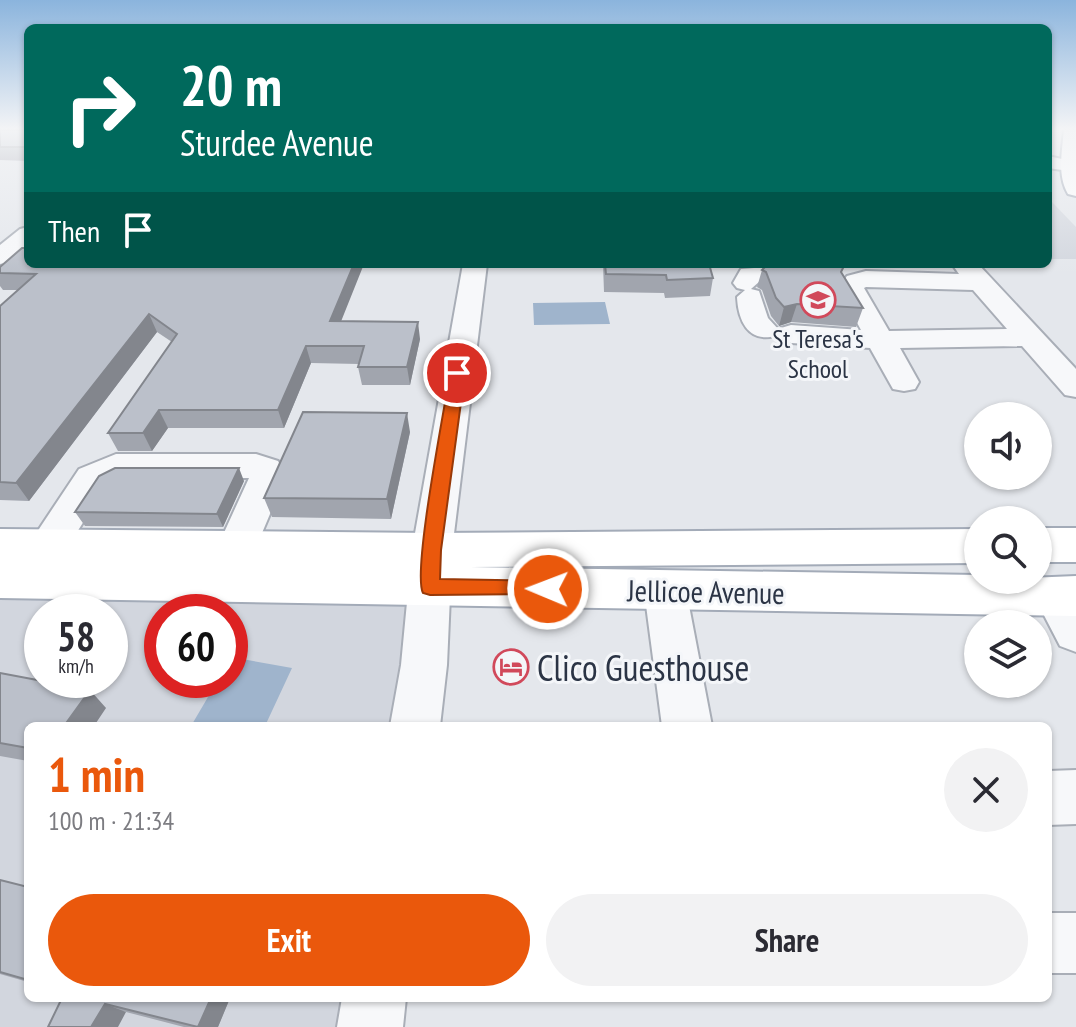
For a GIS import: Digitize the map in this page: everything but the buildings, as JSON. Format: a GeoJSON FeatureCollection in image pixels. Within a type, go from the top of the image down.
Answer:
{"type":"FeatureCollection","features":[{"type":"Feature","properties":{"kind":"main road"},"geometry":{"type":"LineString","coordinates":[[1052,545],[1076,545]]}},
{"type":"Feature","properties":{"kind":"main road","name":"Jellicoe Avenue"},"geometry":{"type":"LineString","coordinates":[[0,546],[237,548],[665,590],[1069,608]]}},
{"type":"Feature","properties":{"kind":"main road","name":"Jellicoe Avenue"},"geometry":{"type":"LineString","coordinates":[[0,579],[431,568],[964,547]]}},
{"type":"Feature","properties":{"kind":"street"},"geometry":{"type":"LineString","coordinates":[[0,257],[24,237]]}},
{"type":"Feature","properties":{"kind":"street"},"geometry":{"type":"LineString","coordinates":[[415,722],[431,568],[474,268]]}},
{"type":"Feature","properties":{"kind":"street"},"geometry":{"type":"LineString","coordinates":[[803,271],[750,274],[748,290],[752,316],[757,325],[778,332],[879,340],[1030,337]]}},
{"type":"Feature","properties":{"kind":"street"},"geometry":{"type":"LineString","coordinates":[[904,382],[851,288],[856,281],[972,273],[1076,388]]}},
{"type":"Feature","properties":{"kind":"street"},"geometry":{"type":"LineString","coordinates":[[47,547],[92,478],[102,471],[116,466],[256,466],[265,469],[268,476],[237,548]]}},
{"type":"Feature","properties":{"kind":"street"},"geometry":{"type":"LineString","coordinates":[[665,590],[686,722]]}},
{"type":"Feature","properties":{"kind":"street"},"geometry":{"type":"LineString","coordinates":[[1052,798],[1076,797]]}},
{"type":"Feature","properties":{"kind":"street"},"geometry":{"type":"LineString","coordinates":[[1052,943],[1076,943]]}},
{"type":"Feature","properties":{"kind":"street"},"geometry":{"type":"LineString","coordinates":[[370,1027],[373,1002]]}},
{"type":"Feature","properties":{"kind":"shaded area"},"geometry":{"type":"Polygon","coordinates":[[[1052,202],[1076,227],[1076,259],[1052,259],[1052,202]]]}},
{"type":"Feature","properties":{"kind":"shaded area"},"geometry":{"type":"Polygon","coordinates":[[[0,580],[426,587],[406,722],[24,722],[24,1002],[363,1002],[360,1027],[0,1027],[0,580]]]}},
{"type":"Feature","properties":{"kind":"water"},"geometry":{"type":"Polygon","coordinates":[[[605,302],[610,324],[534,325],[533,303],[605,302]]]}},
{"type":"Feature","properties":{"kind":"water"},"geometry":{"type":"Polygon","coordinates":[[[248,660],[292,668],[267,722],[193,722],[207,698],[248,698],[248,660]]]}},
{"type":"Feature","properties":{"kind":"place","name":"St Teresa's School"},"geometry":{"type":"Point","coordinates":[818,300]}},
{"type":"Feature","properties":{"kind":"place","name":"Clico Guesthouse"},"geometry":{"type":"Point","coordinates":[511,667]}},
{"type":"Feature","properties":{"kind":"route"},"geometry":{"type":"LineString","coordinates":[[457,373],[432,550],[430,587],[548,589]]}}]}
